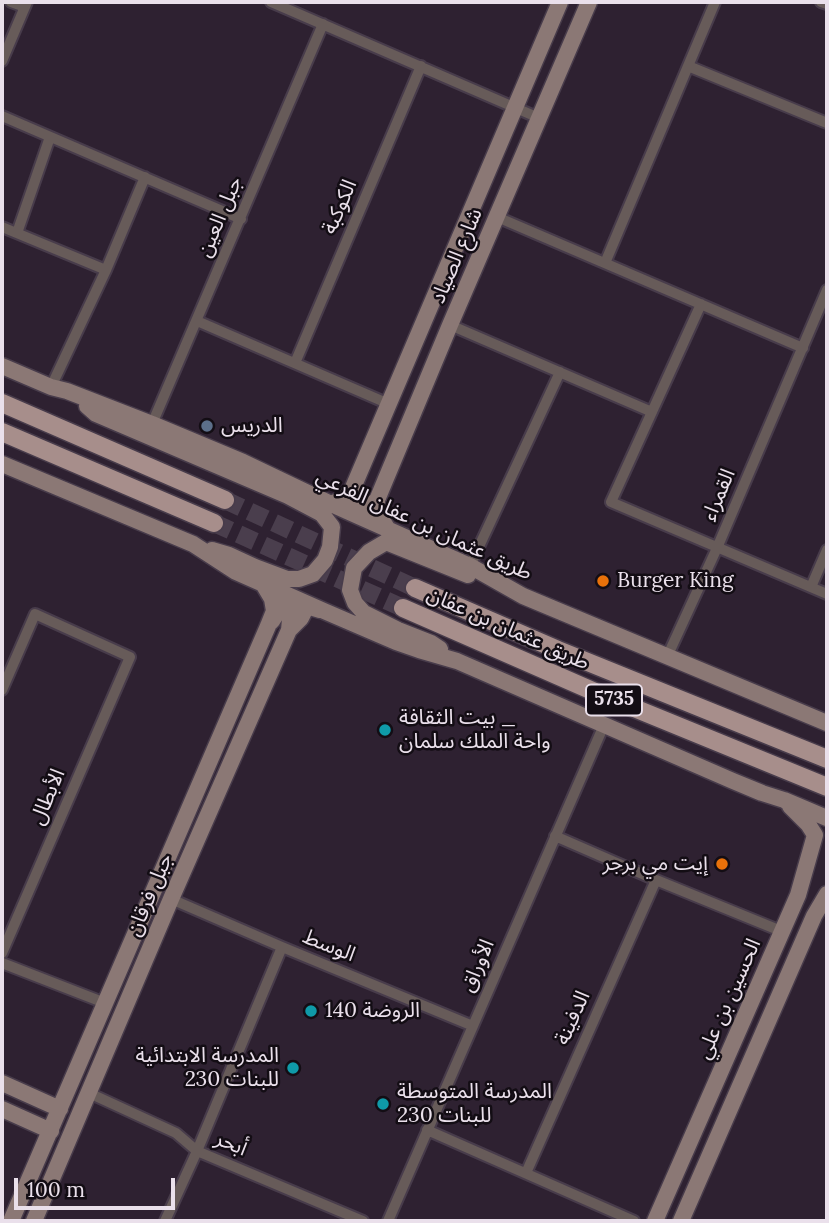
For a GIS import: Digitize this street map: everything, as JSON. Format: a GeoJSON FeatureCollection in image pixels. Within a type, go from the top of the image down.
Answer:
{"type":"FeatureCollection","features":[{"type":"Feature","properties":{"kind":"main road"},"geometry":{"type":"LineString","coordinates":[[2,403],[225,500]]}},
{"type":"Feature","properties":{"kind":"main road"},"geometry":{"type":"LineString","coordinates":[[2,432],[214,523]]}},
{"type":"Feature","properties":{"kind":"main road","name":"طريق عثمان بن عفان"},"geometry":{"type":"LineString","coordinates":[[415,588],[558,650],[827,759]]}},
{"type":"Feature","properties":{"kind":"main road","name":"طريق عثمان بن عفان"},"geometry":{"type":"LineString","coordinates":[[403,608],[595,692],[827,787]]}},
{"type":"Feature","properties":{"kind":"street"},"geometry":{"type":"LineString","coordinates":[[2,61],[26,4],[11,2]]}},
{"type":"Feature","properties":{"kind":"street"},"geometry":{"type":"LineString","coordinates":[[271,2],[294,6],[323,24],[539,118]]}},
{"type":"Feature","properties":{"kind":"street","name":"شارع الصياد"},"geometry":{"type":"LineString","coordinates":[[352,490],[560,2]]}},
{"type":"Feature","properties":{"kind":"street"},"geometry":{"type":"LineString","coordinates":[[605,263],[715,2]]}},
{"type":"Feature","properties":{"kind":"street"},"geometry":{"type":"LineString","coordinates":[[821,2],[827,4]]}},
{"type":"Feature","properties":{"kind":"street","name":"شارع الصياد"},"geometry":{"type":"LineString","coordinates":[[377,500],[585,3]]}},
{"type":"Feature","properties":{"kind":"street","name":"جبل العين"},"geometry":{"type":"LineString","coordinates":[[152,424],[323,24]]}},
{"type":"Feature","properties":{"kind":"street","name":"الكوكبة"},"geometry":{"type":"LineString","coordinates":[[295,363],[421,66]]}},
{"type":"Feature","properties":{"kind":"street"},"geometry":{"type":"LineString","coordinates":[[688,66],[827,123]]}},
{"type":"Feature","properties":{"kind":"street"},"geometry":{"type":"LineString","coordinates":[[2,116],[241,219]]}},
{"type":"Feature","properties":{"kind":"street"},"geometry":{"type":"LineString","coordinates":[[18,233],[50,136]]}},
{"type":"Feature","properties":{"kind":"street"},"geometry":{"type":"LineString","coordinates":[[2,464],[193,544],[229,555],[287,579],[299,579],[313,574],[325,560],[330,547],[332,527],[322,514],[288,496],[96,414],[59,389],[145,177]]}},
{"type":"Feature","properties":{"kind":"street"},"geometry":{"type":"LineString","coordinates":[[497,217],[803,348]]}},
{"type":"Feature","properties":{"kind":"street"},"geometry":{"type":"LineString","coordinates":[[2,227],[106,270]]}},
{"type":"Feature","properties":{"kind":"street","name":"القمراء"},"geometry":{"type":"LineString","coordinates":[[667,657],[717,548],[827,290]]}},
{"type":"Feature","properties":{"kind":"street"},"geometry":{"type":"LineString","coordinates":[[701,304],[611,502],[827,594]]}},
{"type":"Feature","properties":{"kind":"street"},"geometry":{"type":"LineString","coordinates":[[197,321],[389,404]]}},
{"type":"Feature","properties":{"kind":"street"},"geometry":{"type":"LineString","coordinates":[[450,324],[652,412]]}},
{"type":"Feature","properties":{"kind":"street","name":"طريق عثمان بن عفان الفرعي"},"geometry":{"type":"LineString","coordinates":[[2,366],[243,462],[471,566],[523,596],[824,720]]}},
{"type":"Feature","properties":{"kind":"street"},"geometry":{"type":"LineString","coordinates":[[471,566],[560,372]]}},
{"type":"Feature","properties":{"kind":"street"},"geometry":{"type":"LineString","coordinates":[[352,490],[358,503],[372,504],[377,500]]}},
{"type":"Feature","properties":{"kind":"street"},"geometry":{"type":"LineString","coordinates":[[331,504],[343,499],[352,490]]}},
{"type":"Feature","properties":{"kind":"street"},"geometry":{"type":"LineString","coordinates":[[377,500],[377,510],[387,528]]}},
{"type":"Feature","properties":{"kind":"street"},"geometry":{"type":"LineString","coordinates":[[457,661],[431,643],[364,613],[355,603],[350,590],[354,568],[369,552],[386,542],[464,574],[501,583]]}},
{"type":"Feature","properties":{"kind":"street"},"geometry":{"type":"LineString","coordinates":[[193,544],[236,572],[324,611],[419,650],[457,661],[743,785],[827,818]]}},
{"type":"Feature","properties":{"kind":"street"},"geometry":{"type":"LineString","coordinates":[[811,587],[827,550]]}},
{"type":"Feature","properties":{"kind":"street"},"geometry":{"type":"LineString","coordinates":[[263,584],[272,599],[271,619]]}},
{"type":"Feature","properties":{"kind":"street"},"geometry":{"type":"LineString","coordinates":[[271,619],[282,605],[291,609],[289,630]]}},
{"type":"Feature","properties":{"kind":"street","name":"جبل فرقان"},"geometry":{"type":"LineString","coordinates":[[34,1221],[289,630],[301,618],[307,606],[324,611]]}},
{"type":"Feature","properties":{"kind":"street","name":"الأبطال"},"geometry":{"type":"LineString","coordinates":[[2,690],[35,614],[131,657],[2,953]]}},
{"type":"Feature","properties":{"kind":"street","name":"جبل فرقان"},"geometry":{"type":"LineString","coordinates":[[11,1221],[271,619]]}},
{"type":"Feature","properties":{"kind":"street","name":"الأوراق"},"geometry":{"type":"LineString","coordinates":[[388,1221],[604,725]]}},
{"type":"Feature","properties":{"kind":"street","name":"الحسين بن علي"},"geometry":{"type":"LineString","coordinates":[[654,1221],[798,895],[815,835],[784,800]]}},
{"type":"Feature","properties":{"kind":"street"},"geometry":{"type":"LineString","coordinates":[[555,836],[781,931]]}},
{"type":"Feature","properties":{"kind":"street"},"geometry":{"type":"LineString","coordinates":[[798,895],[819,857],[827,852]]}},
{"type":"Feature","properties":{"kind":"street","name":"الدفينة"},"geometry":{"type":"LineString","coordinates":[[526,1173],[656,880]]}},
{"type":"Feature","properties":{"kind":"street"},"geometry":{"type":"LineString","coordinates":[[681,1221],[823,900],[827,881]]}},
{"type":"Feature","properties":{"kind":"street","name":"الوسط"},"geometry":{"type":"LineString","coordinates":[[171,899],[473,1026]]}},
{"type":"Feature","properties":{"kind":"street"},"geometry":{"type":"LineString","coordinates":[[165,1221],[282,947]]}},
{"type":"Feature","properties":{"kind":"street"},"geometry":{"type":"LineString","coordinates":[[2,963],[105,1003]]}},
{"type":"Feature","properties":{"kind":"street"},"geometry":{"type":"LineString","coordinates":[[2,1083],[60,1109]]}},
{"type":"Feature","properties":{"kind":"street","name":"أبحر"},"geometry":{"type":"LineString","coordinates":[[89,1093],[176,1133],[197,1151],[363,1221]]}},
{"type":"Feature","properties":{"kind":"street"},"geometry":{"type":"LineString","coordinates":[[2,1109],[51,1131]]}},
{"type":"Feature","properties":{"kind":"street"},"geometry":{"type":"LineString","coordinates":[[427,1130],[634,1221]]}},
{"type":"Feature","properties":{"kind":"tunnel"},"geometry":{"type":"LineString","coordinates":[[225,500],[415,588]]}},
{"type":"Feature","properties":{"kind":"tunnel"},"geometry":{"type":"LineString","coordinates":[[214,523],[403,608]]}},
{"type":"Feature","properties":{"kind":"place","name":"الدريس"},"geometry":{"type":"Point","coordinates":[207,426]}},
{"type":"Feature","properties":{"kind":"place","name":"Burger King"},"geometry":{"type":"Point","coordinates":[603,581]}},
{"type":"Feature","properties":{"kind":"place","name":"بيت الثقافة _ واحة الملك سلمان"},"geometry":{"type":"Point","coordinates":[385,730]}},
{"type":"Feature","properties":{"kind":"place","name":"إيت مي برجر"},"geometry":{"type":"Point","coordinates":[722,864]}},
{"type":"Feature","properties":{"kind":"place","name":"الروضة 140"},"geometry":{"type":"Point","coordinates":[311,1011]}},
{"type":"Feature","properties":{"kind":"place","name":"المدرسة الابتدائية 230 للبنات"},"geometry":{"type":"Point","coordinates":[293,1068]}},
{"type":"Feature","properties":{"kind":"place","name":"المدرسة المتوسطة 230 للبنات"},"geometry":{"type":"Point","coordinates":[383,1104]}}]}
